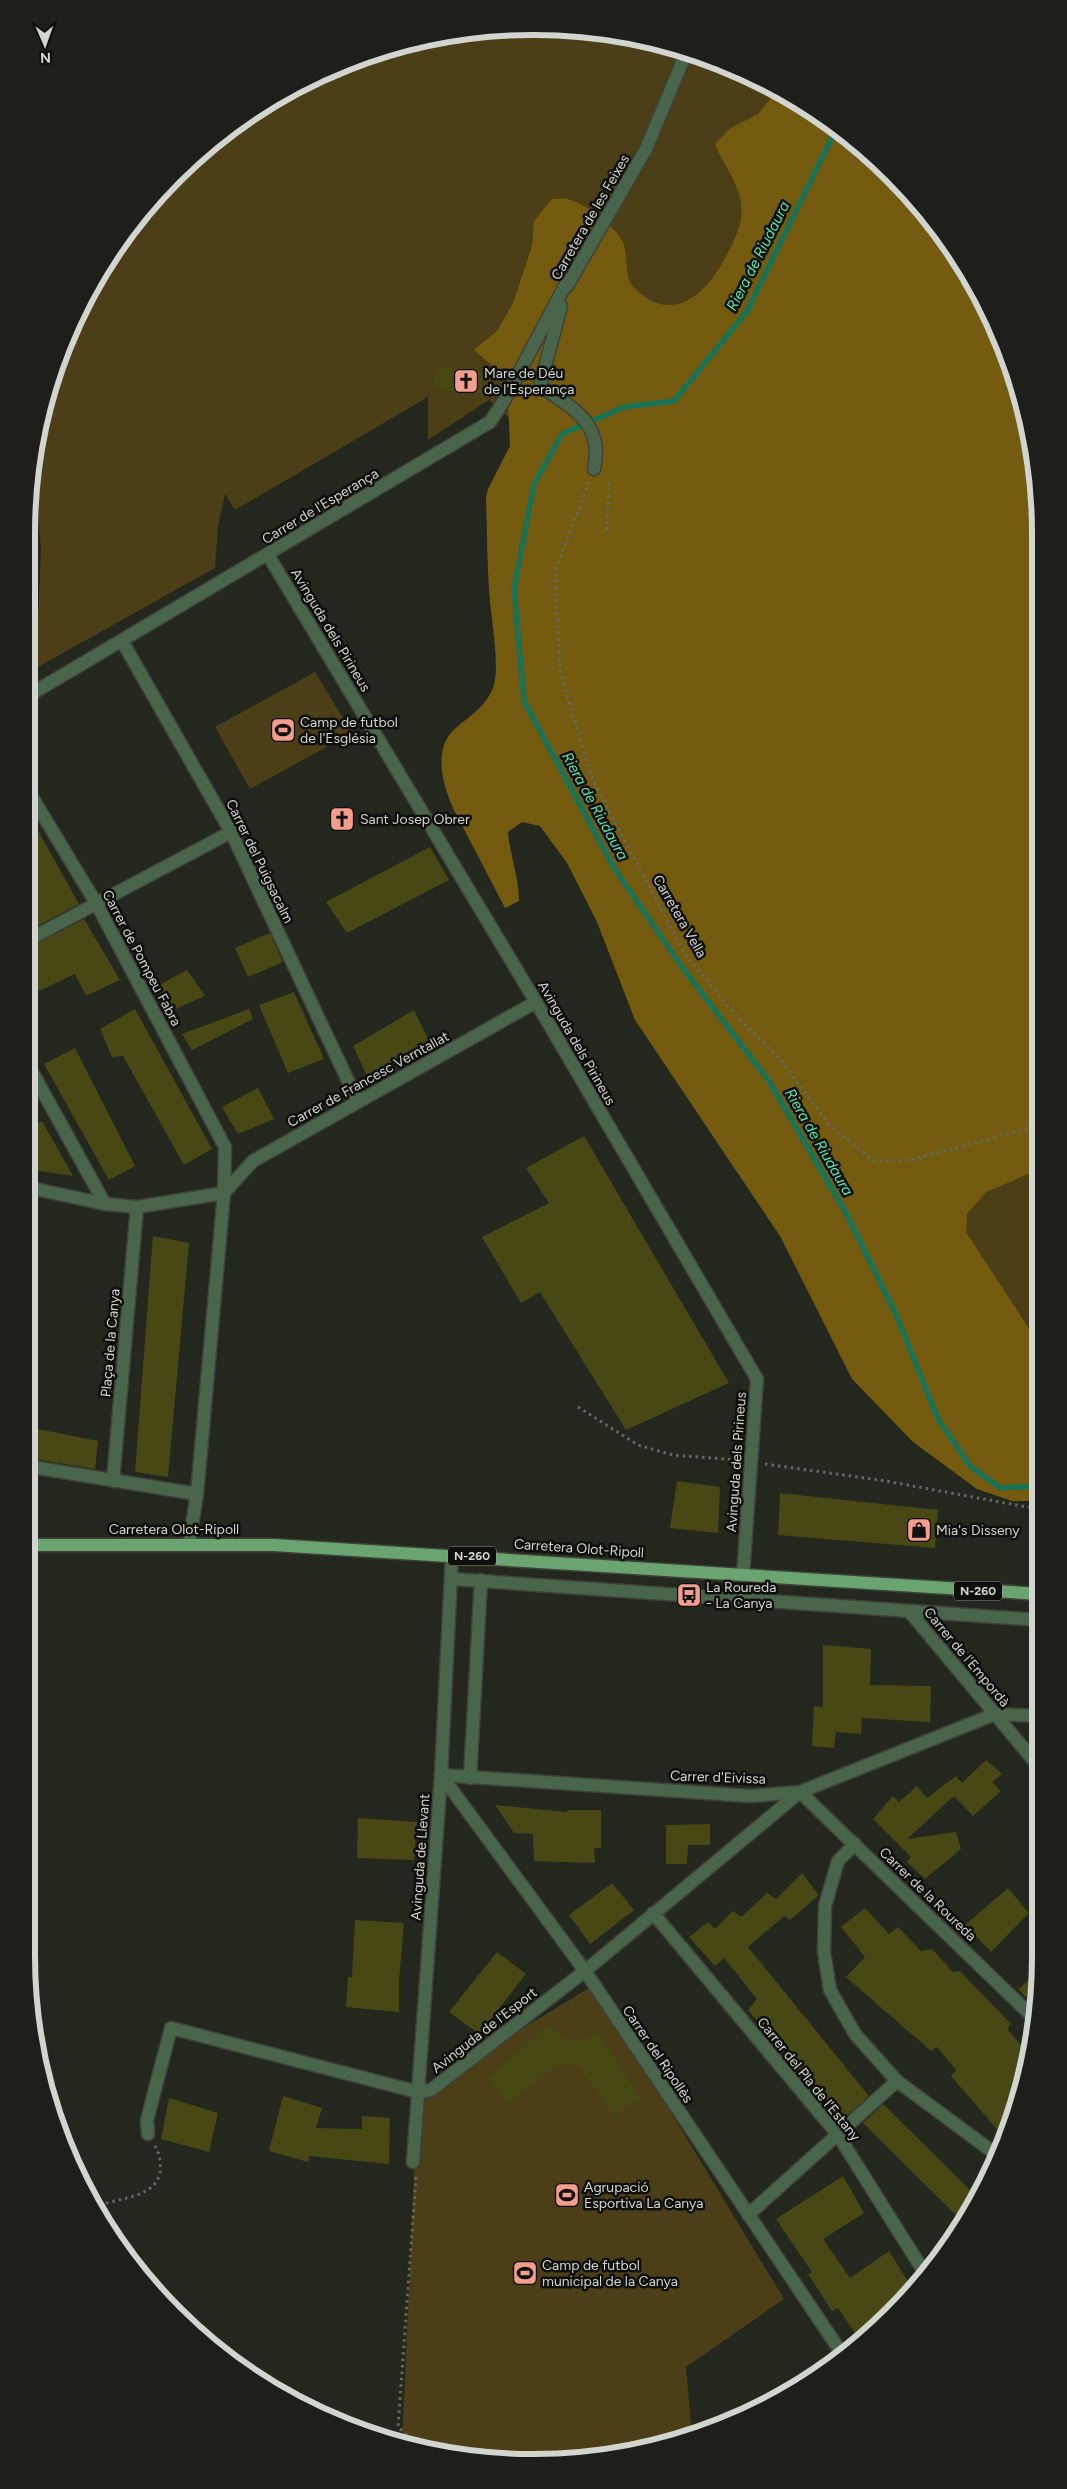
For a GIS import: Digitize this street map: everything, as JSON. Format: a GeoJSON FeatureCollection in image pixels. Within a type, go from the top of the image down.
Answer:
{"type":"FeatureCollection","features":[{"type":"Feature","properties":{"kind":"main road","name":"Carretera Olot-Ripoll"},"geometry":{"type":"LineString","coordinates":[[35,1545],[274,1545],[1032,1593]]}},
{"type":"Feature","properties":{"kind":"street","name":"Carretera de les Feixes"},"geometry":{"type":"LineString","coordinates":[[594,469],[598,452],[595,436],[580,413],[540,386],[568,280],[646,149],[684,58]]}},
{"type":"Feature","properties":{"kind":"street","name":"Carrer de l'Esperança"},"geometry":{"type":"LineString","coordinates":[[35,692],[490,422],[504,401],[568,280]]}},
{"type":"Feature","properties":{"kind":"street","name":"Avinguda dels Pirineus"},"geometry":{"type":"LineString","coordinates":[[268,555],[536,1002],[757,1379],[743,1574]]}},
{"type":"Feature","properties":{"kind":"street","name":"Carrer del Puigsacalm"},"geometry":{"type":"LineString","coordinates":[[122,641],[231,832],[358,1102]]}},
{"type":"Feature","properties":{"kind":"street","name":"Carrer de Pompeu Fabra"},"geometry":{"type":"LineString","coordinates":[[35,802],[96,903],[225,1147],[224,1193]]}},
{"type":"Feature","properties":{"kind":"street"},"geometry":{"type":"LineString","coordinates":[[35,936],[231,832]]}},
{"type":"Feature","properties":{"kind":"street","name":"Carrer de Francesc Verntallat"},"geometry":{"type":"LineString","coordinates":[[224,1193],[253,1161],[536,1002]]}},
{"type":"Feature","properties":{"kind":"street"},"geometry":{"type":"LineString","coordinates":[[35,1077],[105,1204]]}},
{"type":"Feature","properties":{"kind":"street"},"geometry":{"type":"LineString","coordinates":[[35,1190],[105,1204],[137,1207],[224,1193],[197,1494],[190,1544]]}},
{"type":"Feature","properties":{"kind":"street","name":"Plaça de la Canya"},"geometry":{"type":"LineString","coordinates":[[114,1481],[137,1207]]}},
{"type":"Feature","properties":{"kind":"street"},"geometry":{"type":"LineString","coordinates":[[35,1468],[197,1494]]}},
{"type":"Feature","properties":{"kind":"street","name":"Avinguda de Llevant"},"geometry":{"type":"LineString","coordinates":[[414,2162],[441,1776],[452,1555]]}},
{"type":"Feature","properties":{"kind":"street"},"geometry":{"type":"LineString","coordinates":[[452,1579],[1032,1619]]}},
{"type":"Feature","properties":{"kind":"street"},"geometry":{"type":"LineString","coordinates":[[470,1778],[481,1580]]}},
{"type":"Feature","properties":{"kind":"street","name":"Carrer de l'Empordà"},"geometry":{"type":"LineString","coordinates":[[910,1611],[1032,1758]]}},
{"type":"Feature","properties":{"kind":"street","name":"Carrer d'Eivissa"},"geometry":{"type":"LineString","coordinates":[[441,1776],[750,1796],[800,1792],[995,1714],[1032,1716]]}},
{"type":"Feature","properties":{"kind":"street","name":"Carrer del Ripollès"},"geometry":{"type":"LineString","coordinates":[[441,1776],[584,1971],[839,2349]]}},
{"type":"Feature","properties":{"kind":"street","name":"Carrer de la Roureda"},"geometry":{"type":"LineString","coordinates":[[800,1792],[1029,2014]]}},
{"type":"Feature","properties":{"kind":"street","name":"Avinguda de l'Esport"},"geometry":{"type":"LineString","coordinates":[[418,2092],[431,2090],[584,1971],[800,1792]]}},
{"type":"Feature","properties":{"kind":"street"},"geometry":{"type":"LineString","coordinates":[[854,1844],[838,1861],[825,1906],[824,1952],[830,1990],[855,2034],[897,2081],[992,2151]]}},
{"type":"Feature","properties":{"kind":"street","name":"Carrer del Pla de l'Estany"},"geometry":{"type":"LineString","coordinates":[[653,1913],[838,2135],[922,2268]]}},
{"type":"Feature","properties":{"kind":"street"},"geometry":{"type":"LineString","coordinates":[[148,2134],[147,2120],[171,2028],[418,2092]]}},
{"type":"Feature","properties":{"kind":"street"},"geometry":{"type":"LineString","coordinates":[[748,2215],[897,2081]]}},
{"type":"Feature","properties":{"kind":"path","name":"Carretera Vella"},"geometry":{"type":"LineString","coordinates":[[594,469],[555,571],[560,671],[592,779],[685,954],[739,1019],[778,1057],[830,1126],[874,1161],[909,1160],[1032,1128]]}},
{"type":"Feature","properties":{"kind":"path"},"geometry":{"type":"LineString","coordinates":[[606,478],[609,486],[606,530]]}},
{"type":"Feature","properties":{"kind":"path"},"geometry":{"type":"LineString","coordinates":[[578,1407],[638,1445],[673,1455],[751,1462],[886,1481],[1032,1507]]}},
{"type":"Feature","properties":{"kind":"path"},"geometry":{"type":"LineString","coordinates":[[102,2205],[145,2192],[158,2181],[161,2167],[158,2151],[148,2134]]}},
{"type":"Feature","properties":{"kind":"path"},"geometry":{"type":"LineString","coordinates":[[411,2438],[398,2427],[416,2177],[414,2162]]}},
{"type":"Feature","properties":{"kind":"shaded area"},"geometry":{"type":"Polygon","coordinates":[[[534,35],[599,39],[663,52],[694,61],[724,73],[754,86],[783,102],[837,138],[886,181],[929,230],[965,284],[981,313],[1006,373],[1015,404],[1028,468],[1032,534],[1032,1451],[541,446],[489,400],[428,440],[428,397],[235,510],[225,494],[218,526],[215,568],[36,668],[41,550],[38,512],[35,586],[36,501],[39,468],[52,404],[61,373],[86,313],[102,284],[138,230],[181,181],[230,138],[284,102],[313,86],[373,61],[436,45],[468,39],[501,36],[534,35]]]}},
{"type":"Feature","properties":{"kind":"shaded area"},"geometry":{"type":"Polygon","coordinates":[[[773,96],[810,119],[837,138],[886,181],[929,230],[965,284],[981,313],[1006,373],[1022,436],[1028,468],[1032,534],[1032,1173],[986,1192],[967,1214],[966,1232],[1032,1333],[1032,1501],[1012,1501],[977,1489],[913,1442],[852,1379],[780,1236],[635,1020],[597,922],[567,863],[540,826],[522,822],[508,832],[518,883],[519,901],[505,908],[453,808],[445,788],[442,766],[444,745],[449,735],[478,710],[490,694],[493,688],[496,667],[488,578],[486,497],[488,489],[510,446],[507,378],[474,350],[497,331],[513,303],[532,246],[534,221],[552,199],[574,201],[599,216],[614,229],[620,236],[625,248],[631,284],[649,299],[662,304],[674,305],[686,301],[697,294],[707,285],[724,260],[737,234],[741,218],[740,198],[737,188],[715,144],[729,129],[758,114],[773,96]]]}},
{"type":"Feature","properties":{"kind":"shaded area","name":"Camp de futbol de l'Església"},"geometry":{"type":"Polygon","coordinates":[[[315,672],[352,733],[250,789],[215,727],[315,672]]]}},
{"type":"Feature","properties":{"kind":"shaded area","name":"Agrupació Esportiva La Canya"},"geometry":{"type":"Polygon","coordinates":[[[594,1985],[784,2299],[686,2367],[691,2429],[663,2437],[599,2450],[534,2454],[468,2450],[402,2437],[418,2092],[594,1985]]]}},
{"type":"Feature","properties":{"kind":"building","name":"Mare de Déu de l'Esperança"},"geometry":{"type":"Polygon","coordinates":[[[439,367],[483,372],[482,394],[441,390],[434,387],[435,372],[439,367]]]}},
{"type":"Feature","properties":{"kind":"building"},"geometry":{"type":"Polygon","coordinates":[[[35,825],[79,904],[35,927],[35,825]]]}},
{"type":"Feature","properties":{"kind":"building"},"geometry":{"type":"Polygon","coordinates":[[[430,847],[449,880],[347,933],[326,902],[430,847]]]}},
{"type":"Feature","properties":{"kind":"building"},"geometry":{"type":"Polygon","coordinates":[[[84,919],[120,980],[86,996],[75,974],[35,993],[35,944],[84,919]]]}},
{"type":"Feature","properties":{"kind":"building"},"geometry":{"type":"Polygon","coordinates":[[[270,933],[283,962],[248,977],[235,948],[270,933]]]}},
{"type":"Feature","properties":{"kind":"building"},"geometry":{"type":"Polygon","coordinates":[[[187,970],[205,996],[168,1012],[153,988],[187,970]]]}},
{"type":"Feature","properties":{"kind":"building"},"geometry":{"type":"Polygon","coordinates":[[[294,992],[324,1059],[288,1073],[259,1005],[294,992]]]}},
{"type":"Feature","properties":{"kind":"building"},"geometry":{"type":"Polygon","coordinates":[[[135,1009],[212,1149],[184,1165],[123,1056],[112,1057],[100,1029],[135,1009]]]}},
{"type":"Feature","properties":{"kind":"building"},"geometry":{"type":"Polygon","coordinates":[[[249,1009],[253,1019],[192,1050],[182,1034],[249,1009]]]}},
{"type":"Feature","properties":{"kind":"building"},"geometry":{"type":"Polygon","coordinates":[[[414,1010],[431,1045],[368,1078],[353,1046],[414,1010]]]}},
{"type":"Feature","properties":{"kind":"building"},"geometry":{"type":"Polygon","coordinates":[[[75,1048],[135,1166],[109,1180],[44,1064],[75,1048]]]}},
{"type":"Feature","properties":{"kind":"building"},"geometry":{"type":"Polygon","coordinates":[[[258,1088],[274,1119],[238,1134],[222,1107],[258,1088]]]}},
{"type":"Feature","properties":{"kind":"building"},"geometry":{"type":"Polygon","coordinates":[[[42,1121],[73,1176],[35,1170],[35,1125],[42,1121]]]}},
{"type":"Feature","properties":{"kind":"building"},"geometry":{"type":"Polygon","coordinates":[[[584,1136],[729,1383],[626,1430],[540,1292],[521,1303],[482,1237],[549,1203],[526,1168],[584,1136]]]}},
{"type":"Feature","properties":{"kind":"building"},"geometry":{"type":"Polygon","coordinates":[[[153,1236],[189,1243],[168,1477],[135,1472],[153,1236]]]}},
{"type":"Feature","properties":{"kind":"building"},"geometry":{"type":"Polygon","coordinates":[[[38,1429],[98,1441],[95,1469],[35,1459],[38,1429]]]}},
{"type":"Feature","properties":{"kind":"building"},"geometry":{"type":"Polygon","coordinates":[[[677,1481],[720,1487],[718,1533],[670,1528],[677,1481]]]}},
{"type":"Feature","properties":{"kind":"building"},"geometry":{"type":"Polygon","coordinates":[[[780,1493],[938,1510],[935,1548],[778,1535],[780,1493]]]}},
{"type":"Feature","properties":{"kind":"building"},"geometry":{"type":"Polygon","coordinates":[[[823,1645],[871,1649],[870,1685],[931,1686],[930,1722],[862,1718],[861,1734],[836,1732],[834,1748],[812,1746],[814,1706],[823,1707],[823,1645]]]}},
{"type":"Feature","properties":{"kind":"building"},"geometry":{"type":"Polygon","coordinates":[[[986,1760],[1002,1774],[992,1782],[1001,1791],[973,1816],[954,1796],[907,1839],[956,1832],[961,1849],[925,1879],[907,1862],[911,1857],[873,1819],[893,1796],[899,1802],[917,1786],[927,1798],[956,1776],[962,1783],[986,1760]]]}},
{"type":"Feature","properties":{"kind":"building"},"geometry":{"type":"Polygon","coordinates":[[[495,1805],[567,1812],[567,1810],[601,1810],[601,1848],[594,1848],[595,1863],[534,1861],[533,1834],[514,1833],[495,1805]]]}},
{"type":"Feature","properties":{"kind":"building"},"geometry":{"type":"Polygon","coordinates":[[[358,1818],[417,1822],[414,1860],[357,1858],[358,1818]]]}},
{"type":"Feature","properties":{"kind":"building"},"geometry":{"type":"Polygon","coordinates":[[[710,1824],[710,1845],[688,1845],[687,1864],[666,1864],[666,1825],[710,1824]]]}},
{"type":"Feature","properties":{"kind":"building"},"geometry":{"type":"Polygon","coordinates":[[[802,1873],[819,1895],[790,1920],[784,1916],[748,1947],[869,2096],[843,2119],[748,2010],[757,1999],[724,1958],[715,1966],[689,1937],[708,1922],[715,1929],[733,1911],[741,1917],[767,1893],[776,1899],[802,1873]]]}},
{"type":"Feature","properties":{"kind":"building"},"geometry":{"type":"Polygon","coordinates":[[[612,1883],[634,1910],[590,1944],[569,1915],[612,1883]]]}},
{"type":"Feature","properties":{"kind":"building"},"geometry":{"type":"Polygon","coordinates":[[[1008,1888],[1029,1913],[991,1952],[965,1925],[1008,1888]]]}},
{"type":"Feature","properties":{"kind":"building"},"geometry":{"type":"Polygon","coordinates":[[[865,1908],[889,1934],[898,1927],[921,1951],[932,1949],[953,1972],[960,1971],[1010,2023],[1008,2030],[1023,2048],[1015,2085],[1000,2132],[951,2076],[956,2070],[937,2047],[931,2051],[846,1977],[865,1957],[841,1927],[865,1908]]]}},
{"type":"Feature","properties":{"kind":"building"},"geometry":{"type":"Polygon","coordinates":[[[355,1920],[404,1923],[399,1981],[399,2012],[346,2007],[348,1977],[352,1977],[355,1920]]]}},
{"type":"Feature","properties":{"kind":"building"},"geometry":{"type":"Polygon","coordinates":[[[497,1952],[526,1974],[479,2034],[449,2012],[497,1952]]]}},
{"type":"Feature","properties":{"kind":"building"},"geometry":{"type":"Polygon","coordinates":[[[1031,1978],[1030,2001],[1018,1989],[1031,1978]]]}},
{"type":"Feature","properties":{"kind":"building"},"geometry":{"type":"Polygon","coordinates":[[[549,2025],[564,2038],[582,2041],[598,2032],[641,2099],[614,2116],[578,2066],[560,2064],[508,2103],[488,2078],[549,2025]]]}},
{"type":"Feature","properties":{"kind":"building"},"geometry":{"type":"Polygon","coordinates":[[[283,2096],[322,2108],[316,2128],[362,2129],[362,2116],[390,2118],[389,2164],[309,2156],[308,2162],[269,2151],[283,2096]]]}},
{"type":"Feature","properties":{"kind":"building"},"geometry":{"type":"Polygon","coordinates":[[[169,2098],[218,2113],[209,2152],[161,2139],[169,2098]]]}},
{"type":"Feature","properties":{"kind":"building"},"geometry":{"type":"Polygon","coordinates":[[[883,2104],[972,2192],[958,2217],[863,2123],[883,2104]]]}},
{"type":"Feature","properties":{"kind":"building"},"geometry":{"type":"Polygon","coordinates":[[[843,2176],[864,2213],[823,2239],[850,2278],[889,2251],[909,2283],[886,2308],[856,2335],[838,2308],[832,2311],[808,2274],[812,2272],[776,2219],[843,2176]]]}},
{"type":"Feature","properties":{"kind":"waterway","name":"Riera de Riudaura"},"geometry":{"type":"LineString","coordinates":[[833,135],[747,311],[674,401],[624,407],[562,434],[534,484],[514,589],[524,701],[614,868],[682,967],[769,1081],[847,1215],[895,1312],[938,1419],[970,1466],[1000,1488],[1032,1486]]}},
{"type":"Feature","properties":{"kind":"place","name":"Mare de Déu de l'Esperança"},"geometry":{"type":"Point","coordinates":[466,381]}},
{"type":"Feature","properties":{"kind":"place","name":"Camp de futbol de l'Església"},"geometry":{"type":"Point","coordinates":[283,730]}},
{"type":"Feature","properties":{"kind":"place","name":"Sant Josep Obrer"},"geometry":{"type":"Point","coordinates":[342,819]}},
{"type":"Feature","properties":{"kind":"place","name":"Mia's Disseny"},"geometry":{"type":"Point","coordinates":[919,1530]}},
{"type":"Feature","properties":{"kind":"place","name":"La Roureda - La Canya"},"geometry":{"type":"Point","coordinates":[689,1595]}},
{"type":"Feature","properties":{"kind":"place","name":"Agrupació Esportiva La Canya"},"geometry":{"type":"Point","coordinates":[567,2195]}},
{"type":"Feature","properties":{"kind":"place","name":"Camp de futbol municipal de la Canya"},"geometry":{"type":"Point","coordinates":[525,2273]}}]}
